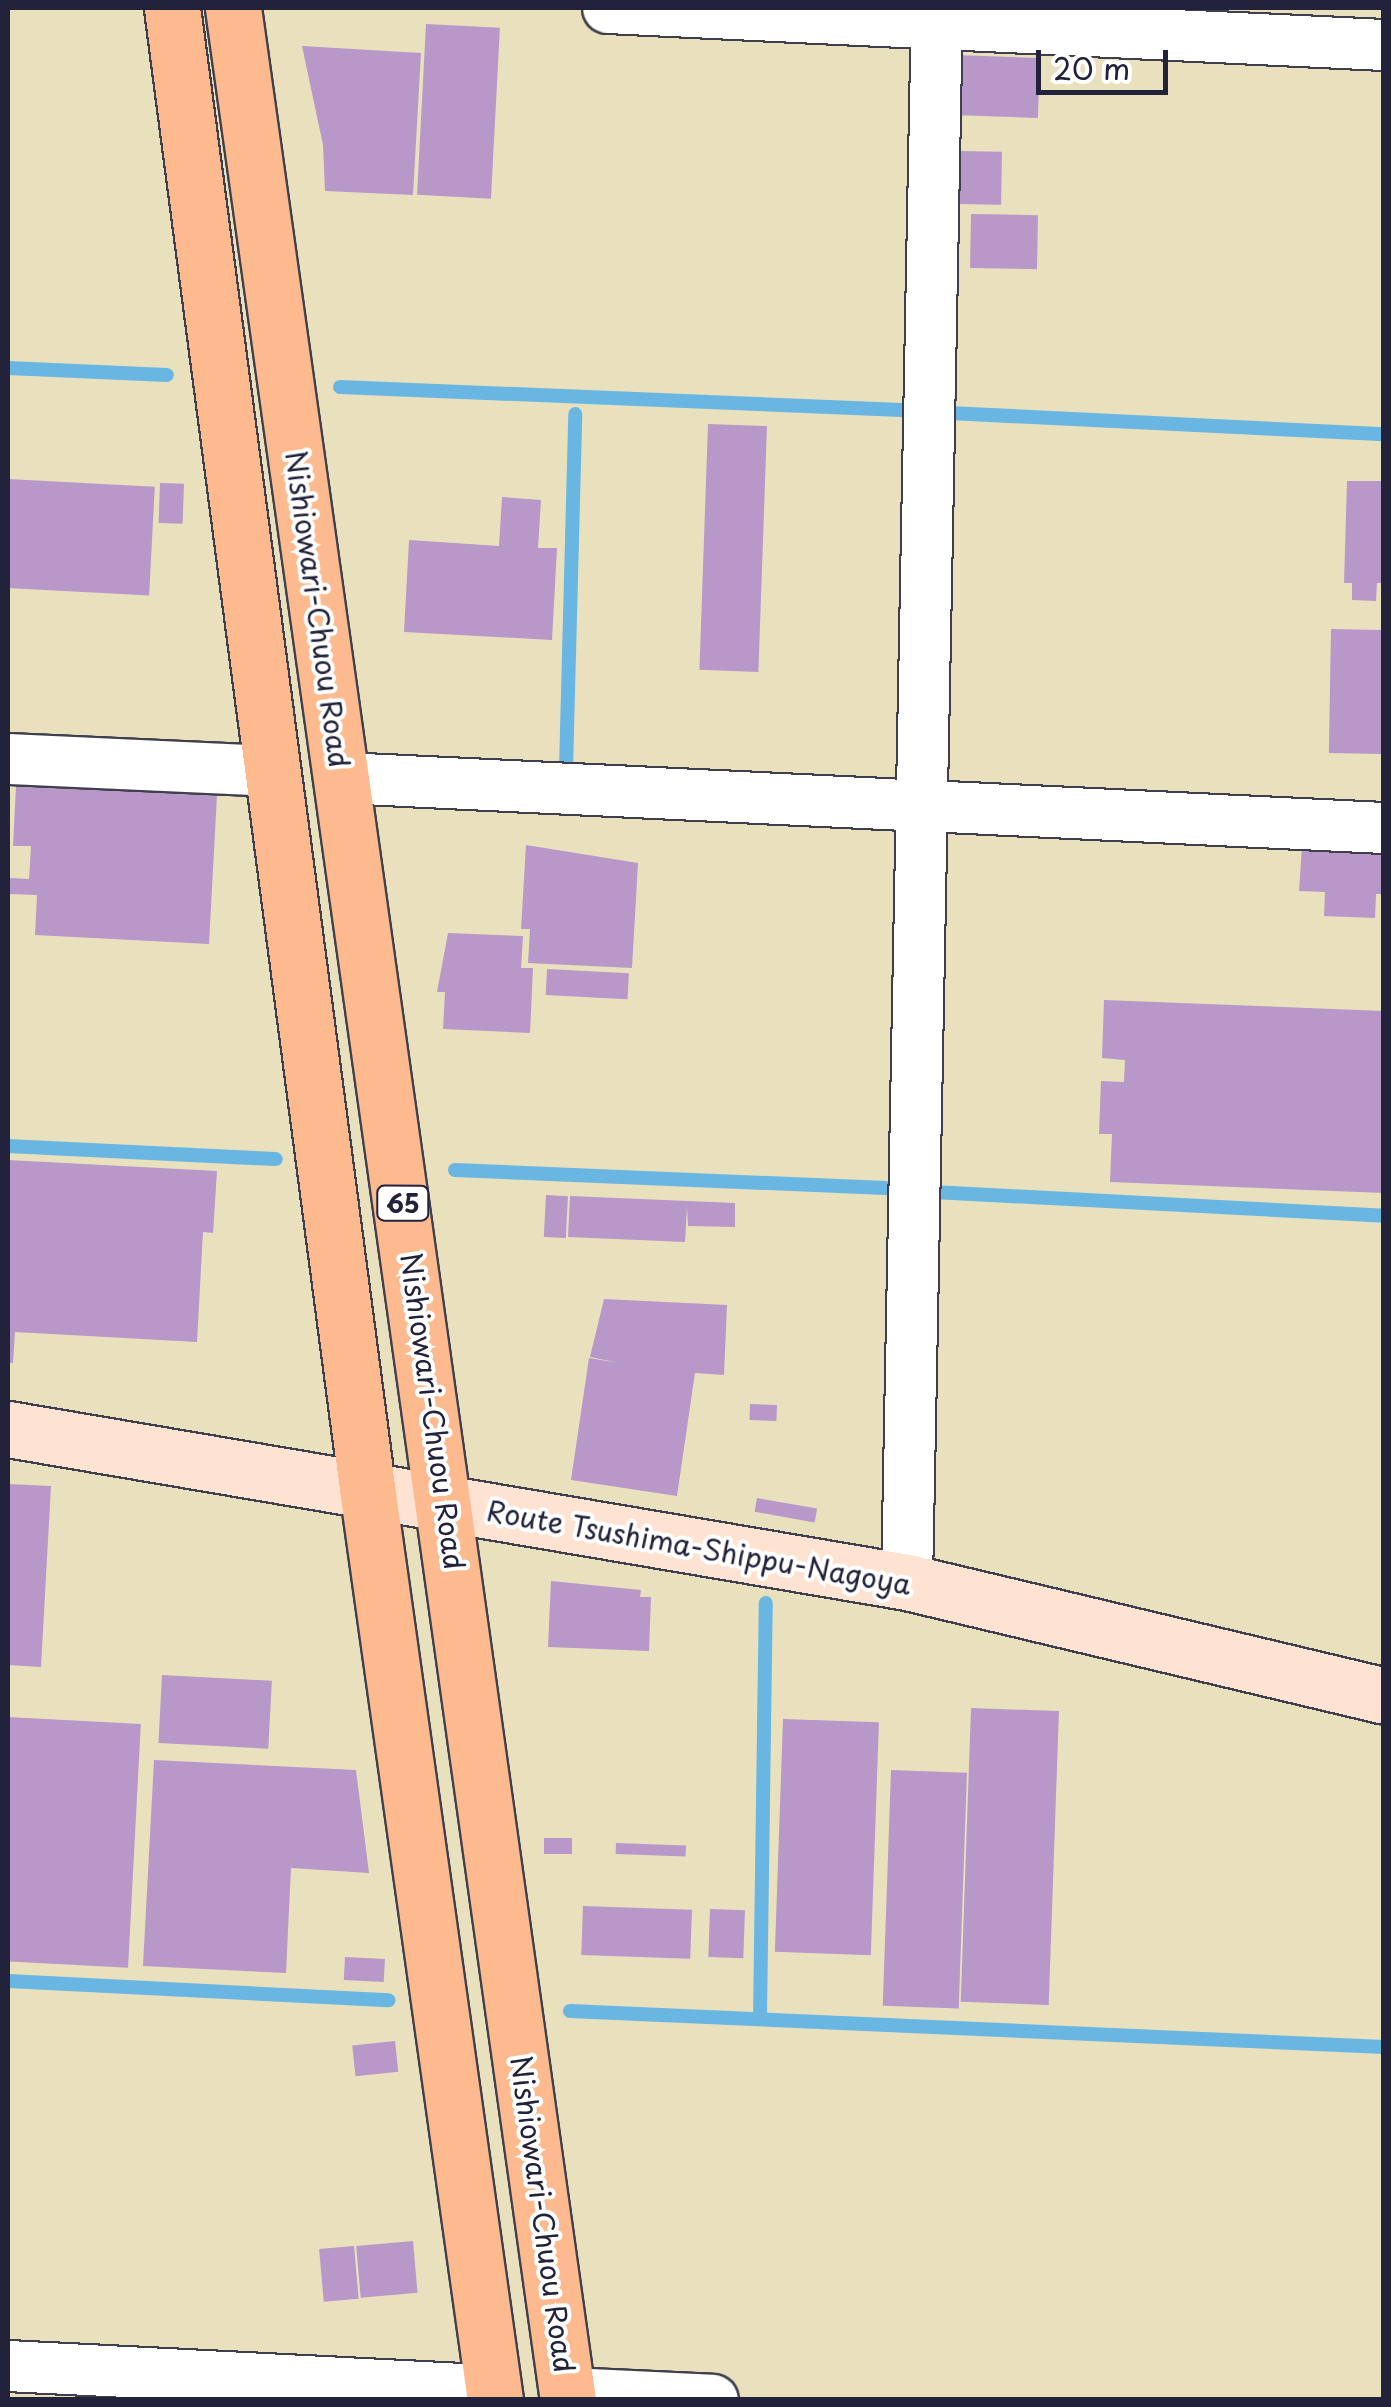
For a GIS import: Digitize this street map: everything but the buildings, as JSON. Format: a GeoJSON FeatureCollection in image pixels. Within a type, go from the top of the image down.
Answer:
{"type":"FeatureCollection","features":[{"type":"Feature","properties":{"kind":"main road"},"geometry":{"type":"LineString","coordinates":[[172,8],[366,1488],[494,2395]]}},
{"type":"Feature","properties":{"kind":"main road","name":"Nishiowari-Chuou Road"},"geometry":{"type":"LineString","coordinates":[[232,8],[446,1502],[567,2396]]}},
{"type":"Feature","properties":{"kind":"main road","name":"Route Tsushima-Shippu-Nagoya"},"geometry":{"type":"LineString","coordinates":[[8,1429],[907,1582],[1384,1696]]}},
{"type":"Feature","properties":{"kind":"street"},"geometry":{"type":"LineString","coordinates":[[608,8],[936,14],[1384,45]]}},
{"type":"Feature","properties":{"kind":"street"},"geometry":{"type":"LineString","coordinates":[[907,1582],[936,14]]}},
{"type":"Feature","properties":{"kind":"street"},"geometry":{"type":"LineString","coordinates":[[8,759],[272,771]]}},
{"type":"Feature","properties":{"kind":"street"},"geometry":{"type":"LineString","coordinates":[[342,778],[1384,828]]}},
{"type":"Feature","properties":{"kind":"street"},"geometry":{"type":"LineString","coordinates":[[8,2366],[494,2395]]}},
{"type":"Feature","properties":{"kind":"street"},"geometry":{"type":"LineString","coordinates":[[567,2396],[712,2400]]}},
{"type":"Feature","properties":{"kind":"waterway"},"geometry":{"type":"LineString","coordinates":[[8,368],[167,375]]}},
{"type":"Feature","properties":{"kind":"waterway"},"geometry":{"type":"LineString","coordinates":[[340,387],[902,410]]}},
{"type":"Feature","properties":{"kind":"waterway"},"geometry":{"type":"LineString","coordinates":[[949,413],[1384,434]]}},
{"type":"Feature","properties":{"kind":"waterway"},"geometry":{"type":"LineString","coordinates":[[566,769],[575,414]]}},
{"type":"Feature","properties":{"kind":"waterway"},"geometry":{"type":"LineString","coordinates":[[8,1146],[276,1159]]}},
{"type":"Feature","properties":{"kind":"waterway"},"geometry":{"type":"LineString","coordinates":[[455,1170],[886,1188]]}},
{"type":"Feature","properties":{"kind":"waterway"},"geometry":{"type":"LineString","coordinates":[[933,1192],[1384,1216]]}},
{"type":"Feature","properties":{"kind":"waterway"},"geometry":{"type":"LineString","coordinates":[[760,2016],[766,1603]]}},
{"type":"Feature","properties":{"kind":"waterway"},"geometry":{"type":"LineString","coordinates":[[8,1981],[389,2000]]}},
{"type":"Feature","properties":{"kind":"waterway"},"geometry":{"type":"LineString","coordinates":[[570,2011],[1384,2047]]}}]}
